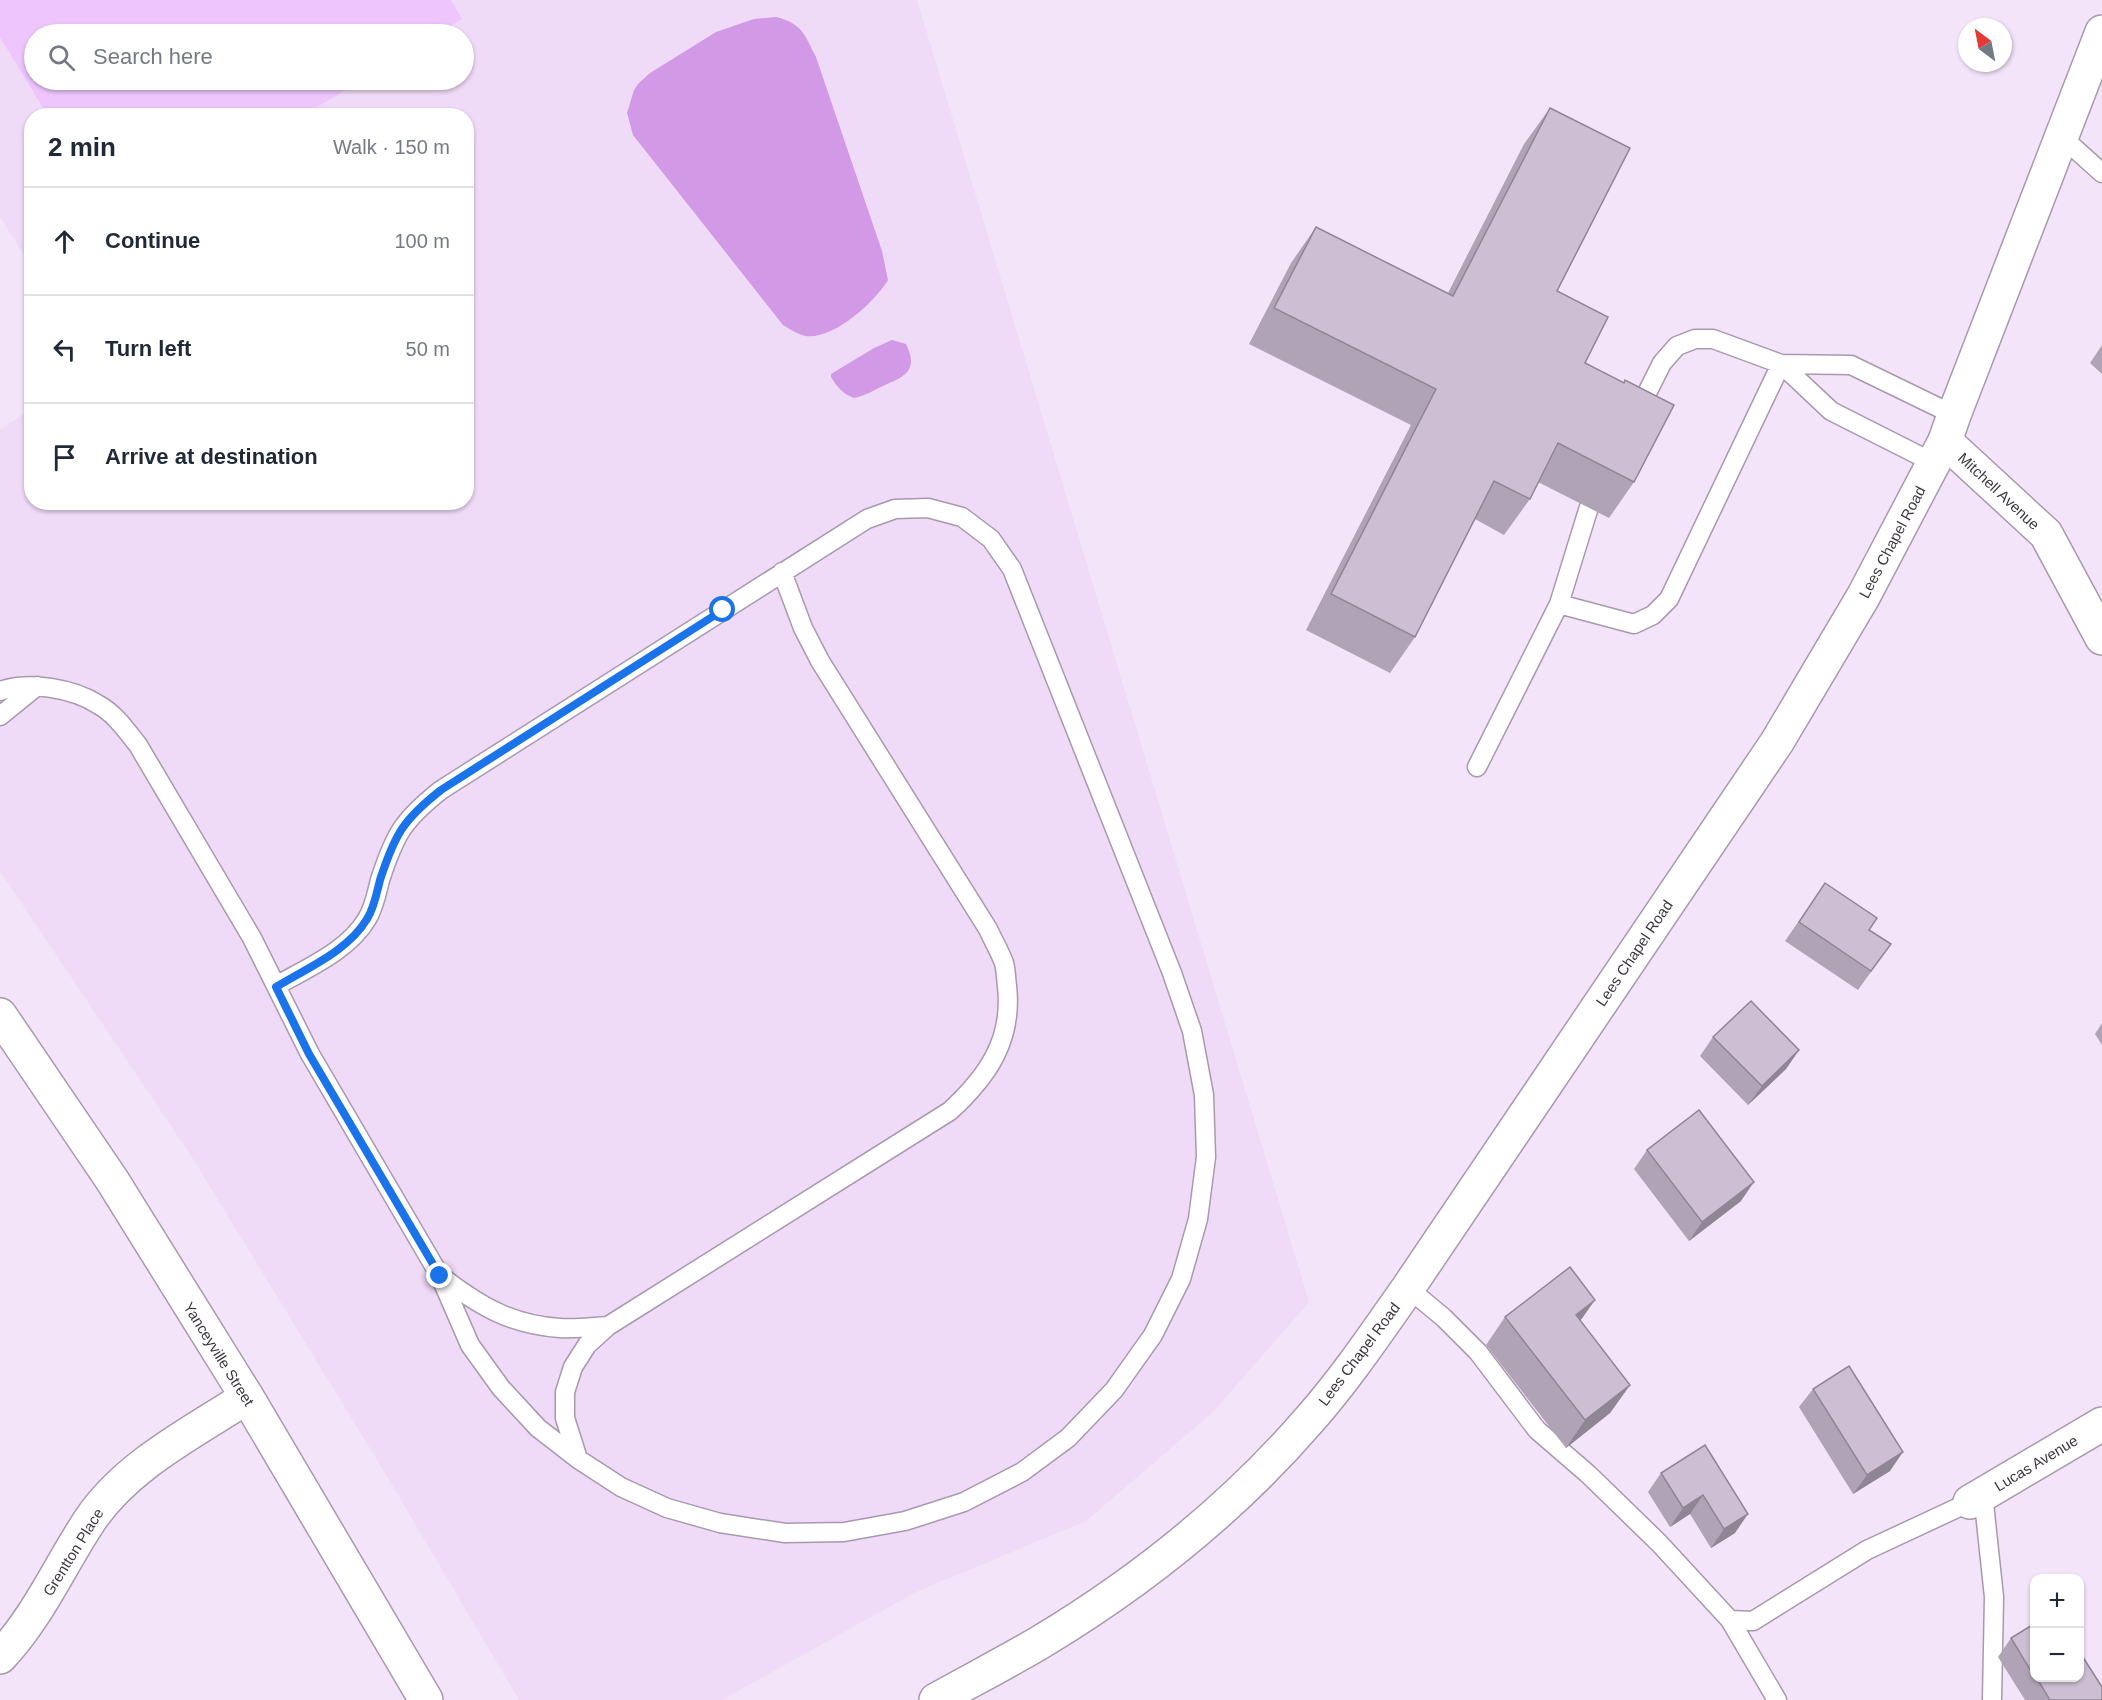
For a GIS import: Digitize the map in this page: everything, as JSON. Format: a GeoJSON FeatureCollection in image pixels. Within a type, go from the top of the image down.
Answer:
{"type":"FeatureCollection","features":[{"type":"Feature","properties":{"kind":"main road","name":"Lees Chapel Road"},"geometry":{"type":"LineString","coordinates":[[936,1700],[1040,1642],[1096,1606],[1153,1566],[1207,1521],[1259,1473],[1311,1419],[1408,1288],[1777,742],[1863,597],[1944,440],[2102,32]]}},
{"type":"Feature","properties":{"kind":"main road","name":"Mitchell Avenue"},"geometry":{"type":"LineString","coordinates":[[1944,440],[2046,534],[2102,638]]}},
{"type":"Feature","properties":{"kind":"main road","name":"Yanceyville Street"},"geometry":{"type":"LineString","coordinates":[[0,1016],[112,1180],[247,1397],[426,1700]]}},
{"type":"Feature","properties":{"kind":"main road","name":"Grentton Place"},"geometry":{"type":"LineString","coordinates":[[0,1657],[45,1596],[91,1519],[119,1485],[155,1456],[247,1397]]}},
{"type":"Feature","properties":{"kind":"main road","name":"Lucas Avenue"},"geometry":{"type":"LineString","coordinates":[[1977,1498],[2102,1424]]}},
{"type":"Feature","properties":{"kind":"lane"},"geometry":{"type":"LineString","coordinates":[[2062,137],[2102,174]]}},
{"type":"Feature","properties":{"kind":"lane"},"geometry":{"type":"LineString","coordinates":[[1628,430],[1662,363],[1677,346],[1695,339],[1713,339],[1781,364],[1851,365],[1944,440]]}},
{"type":"Feature","properties":{"kind":"lane"},"geometry":{"type":"LineString","coordinates":[[1781,364],[1831,411],[1944,440]]}},
{"type":"Feature","properties":{"kind":"lane"},"geometry":{"type":"LineString","coordinates":[[1559,604],[1634,624],[1653,615],[1669,599],[1781,364]]}},
{"type":"Feature","properties":{"kind":"lane"},"geometry":{"type":"LineString","coordinates":[[1477,767],[1559,604],[1589,507]]}},
{"type":"Feature","properties":{"kind":"lane"},"geometry":{"type":"LineString","coordinates":[[0,691],[37,686],[67,692],[99,704],[119,721],[138,745],[246,928],[309,1054],[440,1276],[470,1345],[501,1388],[538,1428],[578,1459],[621,1487],[667,1508],[720,1523],[785,1533],[844,1532],[905,1521],[963,1502],[1022,1472],[1068,1438],[1114,1390],[1153,1335],[1181,1279],[1198,1219],[1206,1157],[1204,1106],[1192,1031],[1172,973],[1012,569],[991,539],[962,517],[928,508],[895,509],[867,519],[441,790],[416,810],[400,829],[389,852],[369,917],[356,935],[337,950],[276,987]]}},
{"type":"Feature","properties":{"kind":"lane"},"geometry":{"type":"LineString","coordinates":[[578,1459],[565,1418],[565,1392],[573,1367],[587,1345],[608,1326],[950,1111],[973,1090],[993,1061],[1006,1027],[1008,996],[1004,963],[988,929],[820,661],[782,572]]}},
{"type":"Feature","properties":{"kind":"lane"},"geometry":{"type":"LineString","coordinates":[[0,716],[37,686]]}},
{"type":"Feature","properties":{"kind":"lane"},"geometry":{"type":"LineString","coordinates":[[440,1276],[469,1298],[497,1314],[531,1325],[562,1329],[608,1326]]}},
{"type":"Feature","properties":{"kind":"lane"},"geometry":{"type":"LineString","coordinates":[[1408,1288],[1478,1352],[1537,1430],[1588,1474],[1659,1543],[1730,1620],[1777,1700]]}},
{"type":"Feature","properties":{"kind":"lane"},"geometry":{"type":"LineString","coordinates":[[1730,1620],[1753,1621],[1867,1550],[1977,1498],[1995,1597],[1992,1700]]}},
{"type":"Feature","properties":{"kind":"shaded area"},"geometry":{"type":"Polygon","coordinates":[[[0,0],[917,0],[1309,1302],[1214,1411],[1086,1521],[916,1592],[722,1700],[519,1700],[388,1478],[193,1159],[0,871],[0,430],[24,414],[24,510],[474,510],[474,108],[24,108],[24,255],[0,217],[0,0]]]}},
{"type":"Feature","properties":{"kind":"shaded area"},"geometry":{"type":"Polygon","coordinates":[[[0,0],[451,0],[462,19],[454,24],[24,24],[24,76],[0,37],[0,0]]]}},
{"type":"Feature","properties":{"kind":"shaded area"},"geometry":{"type":"Polygon","coordinates":[[[776,17],[792,23],[802,31],[816,57],[882,251],[888,280],[873,299],[852,318],[816,336],[802,335],[783,325],[633,135],[627,113],[634,90],[650,73],[716,32],[754,19],[776,17]]]}},
{"type":"Feature","properties":{"kind":"shaded area"},"geometry":{"type":"Polygon","coordinates":[[[32,90],[346,90],[315,108],[43,108],[32,90]]]}},
{"type":"Feature","properties":{"kind":"shaded area"},"geometry":{"type":"Polygon","coordinates":[[[892,340],[906,344],[911,360],[908,371],[904,375],[870,393],[854,398],[838,387],[831,374],[892,340]]]}},
{"type":"Feature","properties":{"kind":"building"},"geometry":{"type":"Polygon","coordinates":[[[1550,108],[1630,148],[1557,291],[1608,317],[1585,363],[1674,405],[1634,482],[1558,443],[1530,499],[1494,481],[1415,637],[1331,594],[1436,389],[1274,308],[1316,227],[1453,296],[1550,108]]]}},
{"type":"Feature","properties":{"kind":"building"},"geometry":{"type":"Polygon","coordinates":[[[1825,883],[1877,918],[1869,930],[1891,944],[1871,971],[1799,922],[1825,883]]]}},
{"type":"Feature","properties":{"kind":"building"},"geometry":{"type":"Polygon","coordinates":[[[1751,1001],[1799,1050],[1762,1086],[1713,1037],[1751,1001]]]}},
{"type":"Feature","properties":{"kind":"building"},"geometry":{"type":"Polygon","coordinates":[[[1699,1110],[1754,1182],[1702,1222],[1647,1150],[1699,1110]]]}},
{"type":"Feature","properties":{"kind":"building"},"geometry":{"type":"Polygon","coordinates":[[[1570,1267],[1595,1300],[1576,1315],[1630,1385],[1585,1420],[1505,1317],[1570,1267]]]}},
{"type":"Feature","properties":{"kind":"building"},"geometry":{"type":"Polygon","coordinates":[[[1849,1366],[1903,1452],[1867,1475],[1813,1389],[1849,1366]]]}},
{"type":"Feature","properties":{"kind":"building"},"geometry":{"type":"Polygon","coordinates":[[[1705,1445],[1748,1514],[1724,1529],[1703,1495],[1683,1508],[1661,1473],[1705,1445]]]}},
{"type":"Feature","properties":{"kind":"building"},"geometry":{"type":"Polygon","coordinates":[[[2030,1626],[2030,1669],[2011,1638],[2030,1626]]]}},
{"type":"Feature","properties":{"kind":"building"},"geometry":{"type":"Polygon","coordinates":[[[2084,1659],[2102,1687],[2102,1700],[2050,1700],[2039,1682],[2084,1682],[2084,1659]]]}},
{"type":"Feature","properties":{"kind":"route"},"geometry":{"type":"LineString","coordinates":[[440,1276],[309,1054],[276,987],[337,950],[356,935],[369,917],[389,852],[400,829],[416,810],[441,790],[723,610]]}}]}
